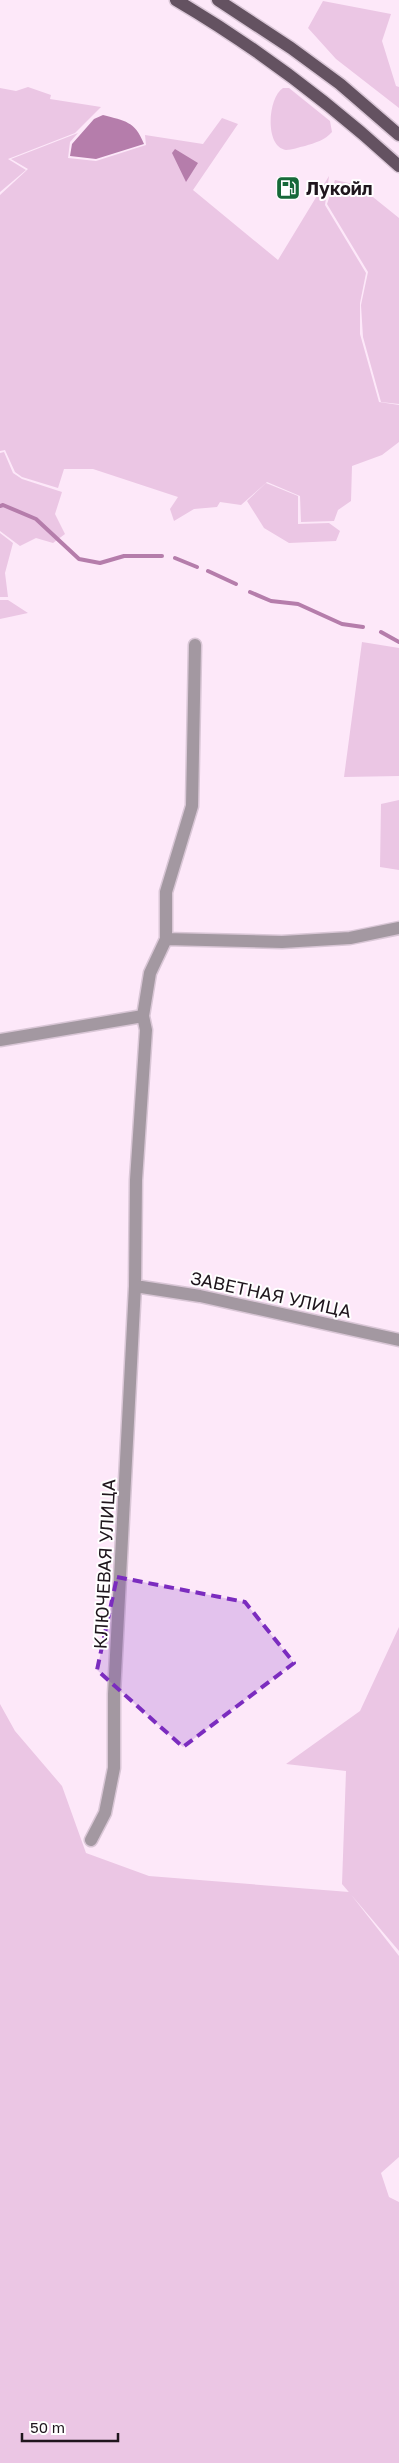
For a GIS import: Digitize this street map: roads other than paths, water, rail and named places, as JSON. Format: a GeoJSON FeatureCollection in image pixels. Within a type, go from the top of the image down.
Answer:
{"type":"FeatureCollection","features":[{"type":"Feature","properties":{"kind":"main road"},"geometry":{"type":"LineString","coordinates":[[176,0],[233,36],[327,103],[399,166]]}},
{"type":"Feature","properties":{"kind":"main road"},"geometry":{"type":"LineString","coordinates":[[218,0],[291,48],[340,84],[399,134]]}},
{"type":"Feature","properties":{"kind":"street"},"geometry":{"type":"LineString","coordinates":[[195,645],[192,806],[166,892],[166,939],[282,942],[350,938],[399,928]]}},
{"type":"Feature","properties":{"kind":"street","name":"КЛЮЧЕВАЯ УЛИЦА"},"geometry":{"type":"LineString","coordinates":[[92,1840],[105,1813],[114,1768],[114,1694],[135,1286],[136,1180],[146,1030],[143,1016],[150,973],[166,939]]}},
{"type":"Feature","properties":{"kind":"street"},"geometry":{"type":"LineString","coordinates":[[0,1040],[143,1016]]}},
{"type":"Feature","properties":{"kind":"street","name":"ЗАВЕТНАЯ УЛИЦА"},"geometry":{"type":"LineString","coordinates":[[135,1286],[200,1296],[399,1340]]}},
{"type":"Feature","properties":{"kind":"waterway"},"geometry":{"type":"LineString","coordinates":[[0,506],[3,505],[36,519],[79,559],[100,563],[124,556],[162,556]]}},
{"type":"Feature","properties":{"kind":"waterway"},"geometry":{"type":"LineString","coordinates":[[175,558],[197,567]]}},
{"type":"Feature","properties":{"kind":"waterway"},"geometry":{"type":"LineString","coordinates":[[208,571],[236,584]]}},
{"type":"Feature","properties":{"kind":"waterway"},"geometry":{"type":"LineString","coordinates":[[250,592],[271,601],[298,604],[342,624],[363,627]]}},
{"type":"Feature","properties":{"kind":"waterway"},"geometry":{"type":"LineString","coordinates":[[381,632],[399,642]]}},
{"type":"Feature","properties":{"kind":"place","name":"Лукойл"},"geometry":{"type":"Point","coordinates":[288,188]}}]}
